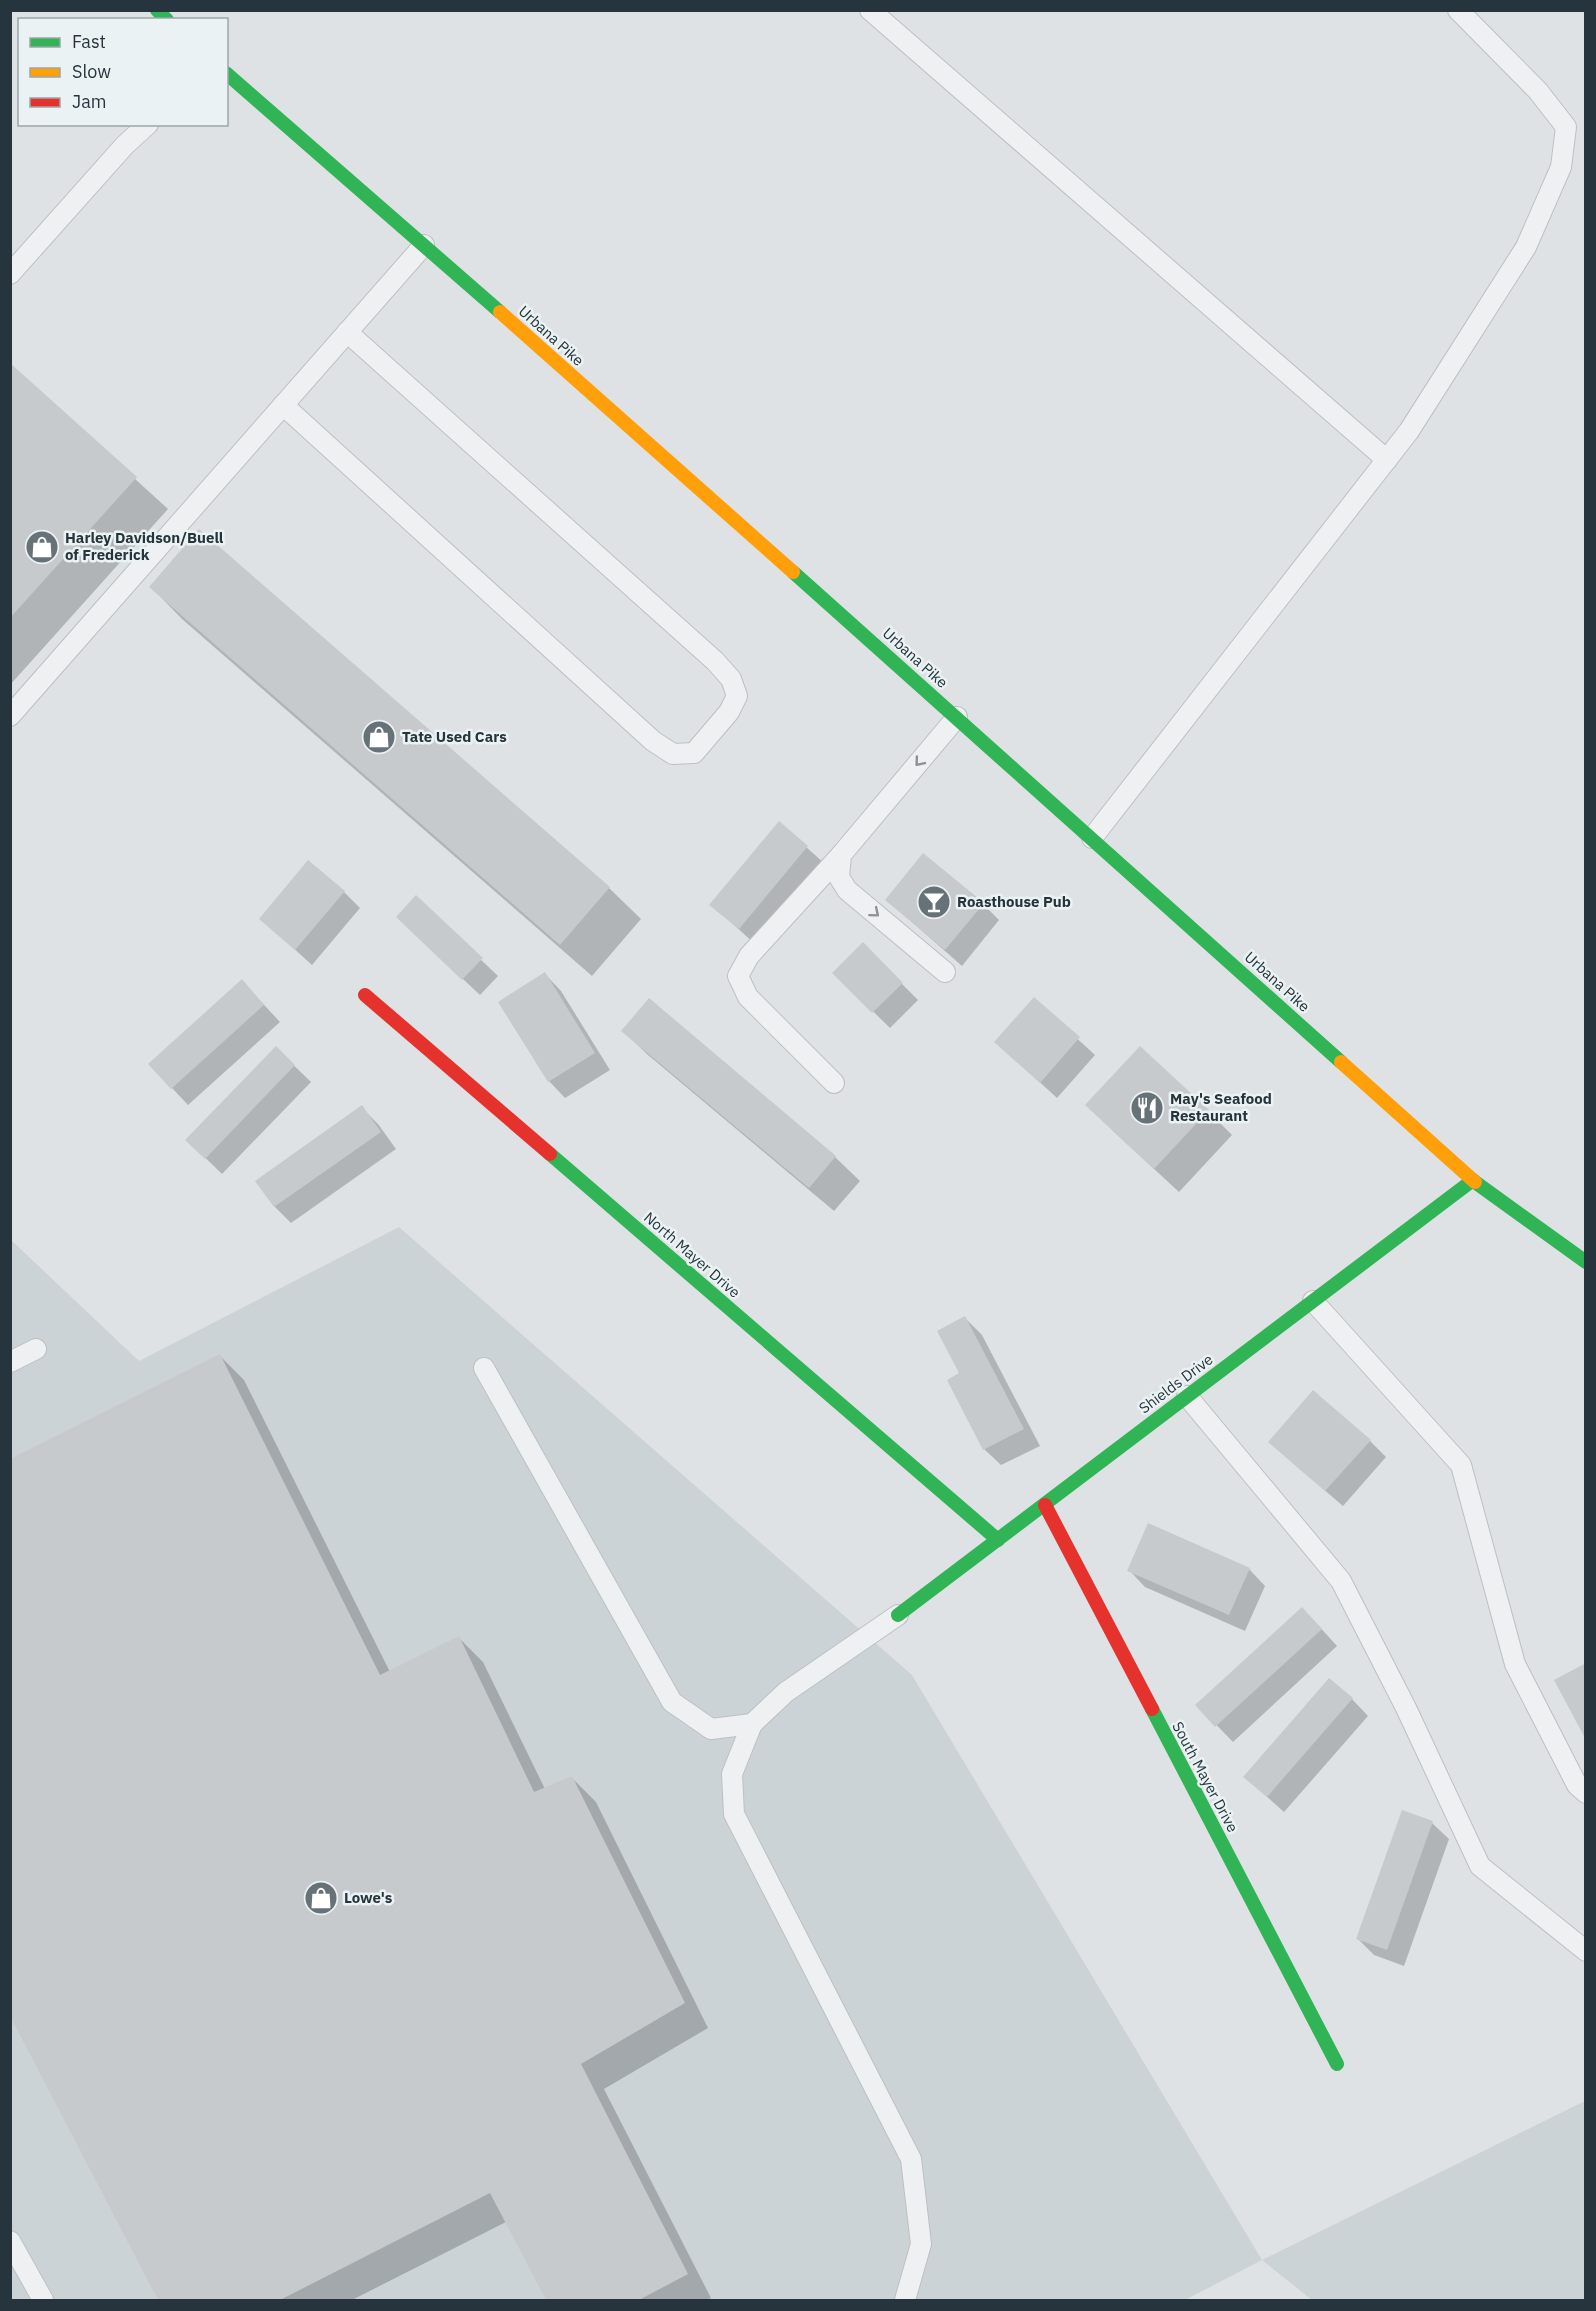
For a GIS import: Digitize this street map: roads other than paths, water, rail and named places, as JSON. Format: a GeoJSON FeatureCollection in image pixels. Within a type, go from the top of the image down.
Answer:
{"type":"FeatureCollection","features":[{"type":"Feature","properties":{"kind":"street","name":"Urbana Pike"},"geometry":{"type":"LineString","coordinates":[[228,75],[424,244],[957,717],[1473,1180],[1586,1262]]}},
{"type":"Feature","properties":{"kind":"street","name":"North Mayer Drive"},"geometry":{"type":"LineString","coordinates":[[365,995],[998,1539]]}},
{"type":"Feature","properties":{"kind":"street","name":"Shields Drive"},"geometry":{"type":"LineString","coordinates":[[898,1615],[1473,1180]]}},
{"type":"Feature","properties":{"kind":"street","name":"South Mayer Drive"},"geometry":{"type":"LineString","coordinates":[[1045,1505],[1336,2064]]}},
{"type":"Feature","properties":{"kind":"lane"},"geometry":{"type":"LineString","coordinates":[[870,10],[1387,460]]}},
{"type":"Feature","properties":{"kind":"lane"},"geometry":{"type":"LineString","coordinates":[[1092,838],[1409,431],[1526,247],[1561,167],[1566,127],[1538,91],[1458,10]]}},
{"type":"Feature","properties":{"kind":"lane"},"geometry":{"type":"LineString","coordinates":[[10,274],[125,145],[146,126]]}},
{"type":"Feature","properties":{"kind":"lane"},"geometry":{"type":"LineString","coordinates":[[10,716],[424,244]]}},
{"type":"Feature","properties":{"kind":"lane"},"geometry":{"type":"LineString","coordinates":[[283,405],[653,741],[674,754],[694,753],[729,712],[737,696],[731,679],[715,661],[347,332]]}},
{"type":"Feature","properties":{"kind":"lane"},"geometry":{"type":"LineString","coordinates":[[834,1083],[748,997],[738,976],[749,956],[841,855],[957,717]]}},
{"type":"Feature","properties":{"kind":"lane"},"geometry":{"type":"LineString","coordinates":[[841,855],[839,877],[847,890],[945,972]]}},
{"type":"Feature","properties":{"kind":"lane"},"geometry":{"type":"LineString","coordinates":[[1312,1301],[1461,1465],[1515,1664],[1577,1785],[1586,1792]]}},
{"type":"Feature","properties":{"kind":"lane"},"geometry":{"type":"LineString","coordinates":[[10,1362],[36,1349]]}},
{"type":"Feature","properties":{"kind":"lane"},"geometry":{"type":"LineString","coordinates":[[484,1368],[672,1702],[711,1729],[752,1724]]}},
{"type":"Feature","properties":{"kind":"lane"},"geometry":{"type":"LineString","coordinates":[[1187,1396],[1341,1581],[1406,1708],[1480,1866],[1586,1951]]}},
{"type":"Feature","properties":{"kind":"lane"},"geometry":{"type":"LineString","coordinates":[[898,1615],[786,1692],[752,1724],[732,1774],[734,1814],[911,2159],[921,2244],[905,2301]]}},
{"type":"Feature","properties":{"kind":"lane"},"geometry":{"type":"LineString","coordinates":[[10,2241],[43,2301]]}},
{"type":"Feature","properties":{"kind":"place","name":"Harley Davidson/Buell of Frederick"},"geometry":{"type":"Point","coordinates":[42,547]}},
{"type":"Feature","properties":{"kind":"place","name":"Tate Used Cars"},"geometry":{"type":"Point","coordinates":[379,737]}},
{"type":"Feature","properties":{"kind":"place","name":"Roasthouse Pub"},"geometry":{"type":"Point","coordinates":[934,902]}},
{"type":"Feature","properties":{"kind":"place","name":"May's Seafood Restaurant"},"geometry":{"type":"Point","coordinates":[1147,1108]}},
{"type":"Feature","properties":{"kind":"place","name":"Lowe's"},"geometry":{"type":"Point","coordinates":[321,1898]}}]}
